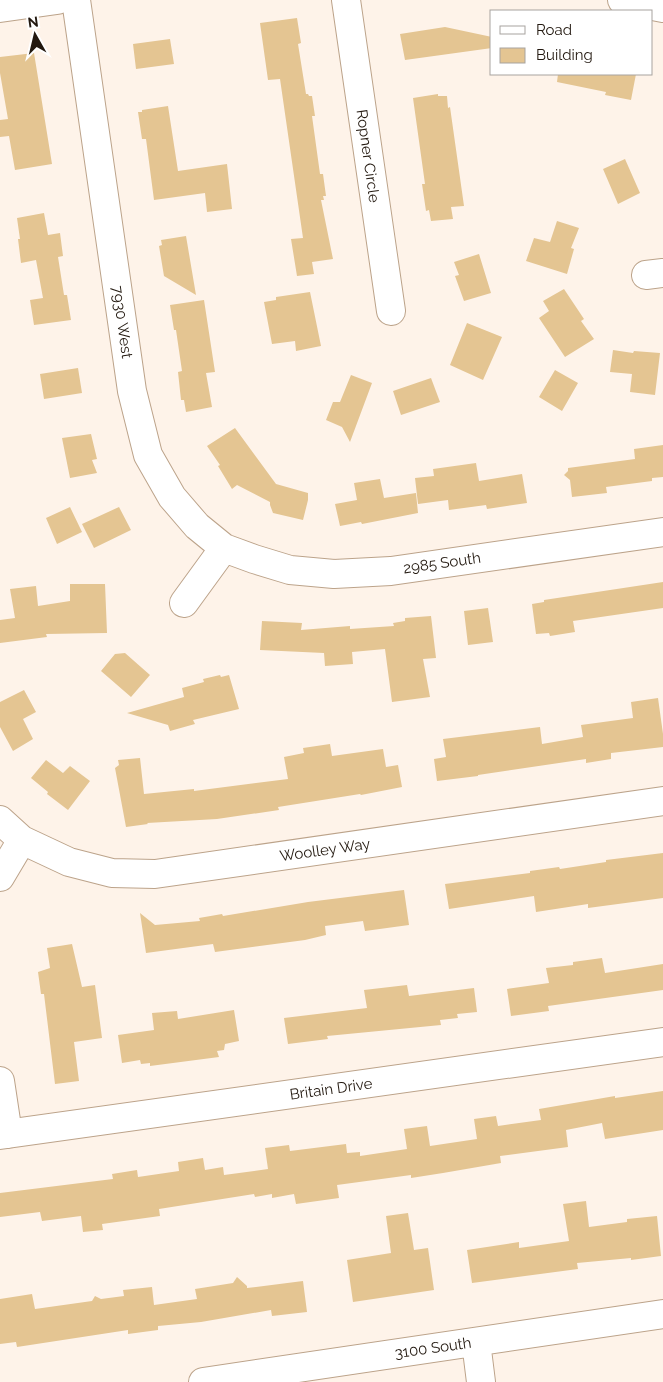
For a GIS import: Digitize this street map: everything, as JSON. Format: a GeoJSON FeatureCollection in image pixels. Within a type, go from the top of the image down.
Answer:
{"type":"FeatureCollection","features":[{"type":"Feature","properties":{"kind":"street"},"geometry":{"type":"LineString","coordinates":[[0,8],[58,0]]}},
{"type":"Feature","properties":{"kind":"street","name":"7930 West"},"geometry":{"type":"LineString","coordinates":[[76,0],[132,391],[148,455],[172,497],[197,526],[224,548]]}},
{"type":"Feature","properties":{"kind":"street","name":"Ropner Circle"},"geometry":{"type":"LineString","coordinates":[[346,0],[391,311]]}},
{"type":"Feature","properties":{"kind":"street"},"geometry":{"type":"LineString","coordinates":[[622,0],[663,8]]}},
{"type":"Feature","properties":{"kind":"street","name":"2985 South"},"geometry":{"type":"LineString","coordinates":[[224,548],[290,570],[334,574],[391,571],[663,532]]}},
{"type":"Feature","properties":{"kind":"street"},"geometry":{"type":"LineString","coordinates":[[184,603],[224,548]]}},
{"type":"Feature","properties":{"kind":"street","name":"Woolley Way"},"geometry":{"type":"LineString","coordinates":[[0,820],[22,840],[69,862],[112,873],[155,874],[663,801]]}},
{"type":"Feature","properties":{"kind":"street"},"geometry":{"type":"LineString","coordinates":[[0,877],[22,840]]}},
{"type":"Feature","properties":{"kind":"street","name":"Britain Drive"},"geometry":{"type":"LineString","coordinates":[[4,1135],[663,1042]]}},
{"type":"Feature","properties":{"kind":"street"},"geometry":{"type":"LineString","coordinates":[[0,1081],[4,1135]]}},
{"type":"Feature","properties":{"kind":"street","name":"3100 South"},"geometry":{"type":"LineString","coordinates":[[203,1382],[663,1314]]}},
{"type":"Feature","properties":{"kind":"street"},"geometry":{"type":"LineString","coordinates":[[476,1342],[481,1382]]}},
{"type":"Feature","properties":{"kind":"building"},"geometry":{"type":"Polygon","coordinates":[[[297,18],[301,43],[298,44],[306,94],[312,96],[315,116],[312,116],[320,174],[323,174],[326,196],[323,196],[324,200],[321,200],[333,259],[312,262],[314,274],[297,276],[291,239],[303,238],[280,79],[268,80],[260,23],[297,18]]]}},
{"type":"Feature","properties":{"kind":"building"},"geometry":{"type":"Polygon","coordinates":[[[445,27],[490,37],[490,48],[405,60],[400,34],[445,27]]]}},
{"type":"Feature","properties":{"kind":"building"},"geometry":{"type":"Polygon","coordinates":[[[170,39],[174,64],[136,69],[133,44],[170,39]]]}},
{"type":"Feature","properties":{"kind":"building"},"geometry":{"type":"Polygon","coordinates":[[[34,53],[52,164],[15,170],[9,136],[0,137],[0,120],[8,119],[0,73],[0,57],[34,53]]]}},
{"type":"Feature","properties":{"kind":"building"},"geometry":{"type":"Polygon","coordinates":[[[558,75],[636,75],[631,100],[605,95],[606,92],[557,82],[558,75]]]}},
{"type":"Feature","properties":{"kind":"building"},"geometry":{"type":"Polygon","coordinates":[[[438,94],[438,96],[447,96],[448,108],[450,107],[464,206],[451,207],[453,219],[431,221],[429,210],[426,211],[422,184],[425,184],[413,98],[438,94]]]}},
{"type":"Feature","properties":{"kind":"building"},"geometry":{"type":"Polygon","coordinates":[[[168,106],[178,171],[227,164],[232,209],[207,212],[205,193],[154,200],[146,139],[142,139],[138,112],[168,106]]]}},
{"type":"Feature","properties":{"kind":"building"},"geometry":{"type":"Polygon","coordinates":[[[625,159],[640,193],[618,204],[603,169],[625,159]]]}},
{"type":"Feature","properties":{"kind":"building"},"geometry":{"type":"Polygon","coordinates":[[[44,213],[48,235],[60,233],[63,256],[58,257],[64,295],[67,295],[71,320],[34,325],[30,300],[43,298],[36,260],[21,263],[17,218],[44,213]]]}},
{"type":"Feature","properties":{"kind":"building"},"geometry":{"type":"Polygon","coordinates":[[[557,221],[579,228],[571,248],[574,249],[567,274],[526,261],[534,238],[550,242],[557,221]]]}},
{"type":"Feature","properties":{"kind":"building"},"geometry":{"type":"Polygon","coordinates":[[[186,236],[196,295],[164,276],[159,246],[162,245],[161,240],[186,236]]]}},
{"type":"Feature","properties":{"kind":"building"},"geometry":{"type":"Polygon","coordinates":[[[479,254],[491,293],[464,301],[455,276],[459,275],[454,262],[479,254]]]}},
{"type":"Feature","properties":{"kind":"building"},"geometry":{"type":"Polygon","coordinates":[[[564,289],[584,319],[581,321],[594,339],[565,357],[539,318],[549,311],[543,301],[564,289]]]}},
{"type":"Feature","properties":{"kind":"building"},"geometry":{"type":"Polygon","coordinates":[[[310,292],[321,346],[296,351],[295,341],[272,344],[264,302],[276,300],[276,297],[310,292]]]}},
{"type":"Feature","properties":{"kind":"building"},"geometry":{"type":"Polygon","coordinates":[[[204,300],[215,372],[206,373],[212,407],[186,412],[184,400],[181,400],[178,372],[182,371],[170,305],[204,300]]]}},
{"type":"Feature","properties":{"kind":"building"},"geometry":{"type":"Polygon","coordinates":[[[467,323],[502,337],[483,380],[450,365],[467,323]]]}},
{"type":"Feature","properties":{"kind":"building"},"geometry":{"type":"Polygon","coordinates":[[[613,350],[633,353],[634,351],[660,353],[655,395],[630,392],[632,374],[610,372],[613,350]]]}},
{"type":"Feature","properties":{"kind":"building"},"geometry":{"type":"Polygon","coordinates":[[[78,368],[82,393],[44,399],[40,374],[78,368]]]}},
{"type":"Feature","properties":{"kind":"building"},"geometry":{"type":"Polygon","coordinates":[[[555,370],[578,383],[562,411],[539,397],[555,370]]]}},
{"type":"Feature","properties":{"kind":"building"},"geometry":{"type":"Polygon","coordinates":[[[351,375],[372,383],[350,442],[342,427],[326,420],[333,402],[340,402],[351,375]]]}},
{"type":"Feature","properties":{"kind":"building"},"geometry":{"type":"Polygon","coordinates":[[[431,378],[440,402],[401,415],[393,391],[431,378]]]}},
{"type":"Feature","properties":{"kind":"building"},"geometry":{"type":"Polygon","coordinates":[[[235,428],[276,484],[308,493],[303,520],[273,513],[270,502],[237,485],[232,489],[218,466],[220,465],[207,446],[235,428]]]}},
{"type":"Feature","properties":{"kind":"building"},"geometry":{"type":"Polygon","coordinates":[[[91,434],[97,459],[92,460],[97,473],[70,478],[62,438],[91,434]]]}},
{"type":"Feature","properties":{"kind":"building"},"geometry":{"type":"Polygon","coordinates":[[[663,445],[663,477],[652,478],[652,481],[606,487],[607,493],[572,497],[570,480],[564,475],[568,468],[635,459],[634,449],[663,445]]]}},
{"type":"Feature","properties":{"kind":"building"},"geometry":{"type":"Polygon","coordinates":[[[476,463],[479,481],[522,474],[527,503],[487,509],[486,505],[449,510],[448,500],[418,504],[415,478],[434,476],[433,469],[476,463]]]}},
{"type":"Feature","properties":{"kind":"building"},"geometry":{"type":"Polygon","coordinates":[[[380,479],[384,498],[416,493],[418,513],[362,524],[361,522],[340,526],[335,504],[357,500],[354,483],[380,479]]]}},
{"type":"Feature","properties":{"kind":"building"},"geometry":{"type":"Polygon","coordinates":[[[70,507],[82,532],[57,544],[46,518],[70,507]]]}},
{"type":"Feature","properties":{"kind":"building"},"geometry":{"type":"Polygon","coordinates":[[[119,507],[131,530],[94,548],[82,524],[119,507]]]}},
{"type":"Feature","properties":{"kind":"building"},"geometry":{"type":"Polygon","coordinates":[[[663,582],[663,608],[573,621],[575,632],[550,636],[549,633],[536,634],[532,604],[544,602],[544,600],[663,582]]]}},
{"type":"Feature","properties":{"kind":"building"},"geometry":{"type":"Polygon","coordinates":[[[70,584],[105,584],[107,633],[46,634],[47,637],[0,643],[0,620],[15,618],[10,589],[36,586],[38,606],[70,601],[70,584]]]}},
{"type":"Feature","properties":{"kind":"building"},"geometry":{"type":"Polygon","coordinates":[[[488,608],[493,642],[468,645],[464,611],[488,608]]]}},
{"type":"Feature","properties":{"kind":"building"},"geometry":{"type":"Polygon","coordinates":[[[431,616],[436,658],[423,659],[430,697],[392,702],[385,649],[352,652],[353,664],[325,666],[324,653],[260,650],[262,621],[302,623],[301,630],[350,626],[350,629],[394,626],[393,623],[405,621],[405,618],[431,616]]]}},
{"type":"Feature","properties":{"kind":"building"},"geometry":{"type":"Polygon","coordinates":[[[125,653],[150,675],[131,697],[101,671],[115,654],[125,653]]]}},
{"type":"Feature","properties":{"kind":"building"},"geometry":{"type":"Polygon","coordinates":[[[220,675],[221,677],[229,675],[239,709],[193,720],[195,724],[170,731],[168,725],[127,713],[184,697],[182,688],[204,682],[203,679],[220,675]]]}},
{"type":"Feature","properties":{"kind":"building"},"geometry":{"type":"Polygon","coordinates":[[[24,690],[36,712],[23,719],[33,739],[13,751],[0,727],[0,702],[24,690]]]}},
{"type":"Feature","properties":{"kind":"building"},"geometry":{"type":"Polygon","coordinates":[[[658,698],[663,747],[611,753],[611,759],[586,763],[586,759],[437,781],[434,759],[446,757],[443,739],[540,727],[542,744],[583,737],[581,725],[633,718],[631,702],[658,698]]]}},
{"type":"Feature","properties":{"kind":"building"},"geometry":{"type":"Polygon","coordinates":[[[330,744],[332,756],[383,749],[386,767],[398,765],[402,787],[278,807],[279,810],[217,819],[147,823],[126,827],[115,768],[119,765],[118,760],[140,758],[144,794],[194,789],[194,791],[288,779],[284,757],[304,753],[303,748],[330,744]]]}},
{"type":"Feature","properties":{"kind":"building"},"geometry":{"type":"Polygon","coordinates":[[[46,760],[63,773],[70,766],[90,781],[68,810],[47,794],[48,792],[31,778],[46,760]]]}},
{"type":"Feature","properties":{"kind":"building"},"geometry":{"type":"Polygon","coordinates":[[[663,853],[663,898],[588,908],[588,904],[536,912],[534,896],[449,909],[445,884],[663,853]]]}},
{"type":"Feature","properties":{"kind":"building"},"geometry":{"type":"Polygon","coordinates":[[[404,890],[409,925],[365,931],[363,921],[325,926],[326,935],[305,940],[215,952],[213,944],[146,953],[140,913],[155,925],[200,921],[199,918],[222,914],[223,916],[308,902],[404,890]]]}},
{"type":"Feature","properties":{"kind":"building"},"geometry":{"type":"Polygon","coordinates":[[[72,944],[82,987],[95,985],[102,1038],[74,1042],[79,1081],[55,1084],[44,994],[41,994],[38,972],[50,968],[47,948],[72,944]]]}},
{"type":"Feature","properties":{"kind":"building"},"geometry":{"type":"Polygon","coordinates":[[[602,958],[605,973],[663,964],[663,990],[548,1006],[549,1011],[511,1016],[507,989],[549,983],[546,968],[573,965],[573,962],[602,958]]]}},
{"type":"Feature","properties":{"kind":"building"},"geometry":{"type":"Polygon","coordinates":[[[407,985],[409,996],[474,988],[477,1012],[457,1014],[458,1018],[440,1020],[441,1025],[327,1036],[328,1039],[288,1044],[284,1018],[367,1008],[364,990],[407,985]]]}},
{"type":"Feature","properties":{"kind":"building"},"geometry":{"type":"Polygon","coordinates":[[[234,1010],[239,1041],[225,1044],[224,1050],[217,1051],[219,1057],[150,1066],[150,1063],[141,1064],[140,1060],[122,1063],[118,1035],[154,1030],[152,1013],[177,1011],[178,1019],[234,1010]]]}},
{"type":"Feature","properties":{"kind":"building"},"geometry":{"type":"Polygon","coordinates":[[[663,1091],[663,1130],[605,1139],[602,1123],[566,1130],[568,1147],[500,1156],[501,1163],[443,1173],[411,1178],[411,1175],[337,1185],[339,1198],[296,1204],[294,1194],[272,1198],[272,1194],[255,1197],[254,1194],[159,1209],[160,1216],[102,1224],[103,1230],[83,1232],[81,1216],[42,1221],[40,1212],[0,1217],[0,1193],[113,1179],[112,1174],[137,1170],[138,1177],[179,1171],[178,1162],[203,1158],[205,1170],[223,1167],[224,1175],[268,1169],[265,1148],[289,1145],[290,1151],[346,1144],[347,1153],[360,1152],[360,1156],[407,1149],[404,1129],[427,1126],[430,1146],[477,1139],[474,1119],[496,1116],[498,1126],[541,1120],[539,1109],[615,1096],[615,1098],[663,1091]]]}},
{"type":"Feature","properties":{"kind":"building"},"geometry":{"type":"Polygon","coordinates":[[[586,1201],[589,1227],[627,1222],[627,1219],[657,1216],[661,1256],[577,1263],[578,1269],[472,1283],[467,1250],[519,1242],[519,1248],[569,1241],[563,1204],[586,1201]]]}},
{"type":"Feature","properties":{"kind":"building"},"geometry":{"type":"Polygon","coordinates":[[[408,1213],[414,1250],[428,1248],[434,1290],[353,1302],[347,1260],[391,1253],[386,1216],[408,1213]]]}},
{"type":"Feature","properties":{"kind":"building"},"geometry":{"type":"Polygon","coordinates":[[[237,1277],[247,1288],[303,1281],[307,1312],[272,1316],[271,1310],[201,1322],[158,1326],[158,1330],[128,1334],[128,1330],[17,1347],[16,1342],[0,1344],[0,1299],[32,1294],[35,1309],[92,1301],[95,1296],[101,1299],[124,1296],[123,1290],[152,1287],[154,1305],[197,1299],[195,1289],[233,1283],[237,1277]]]}}]}
